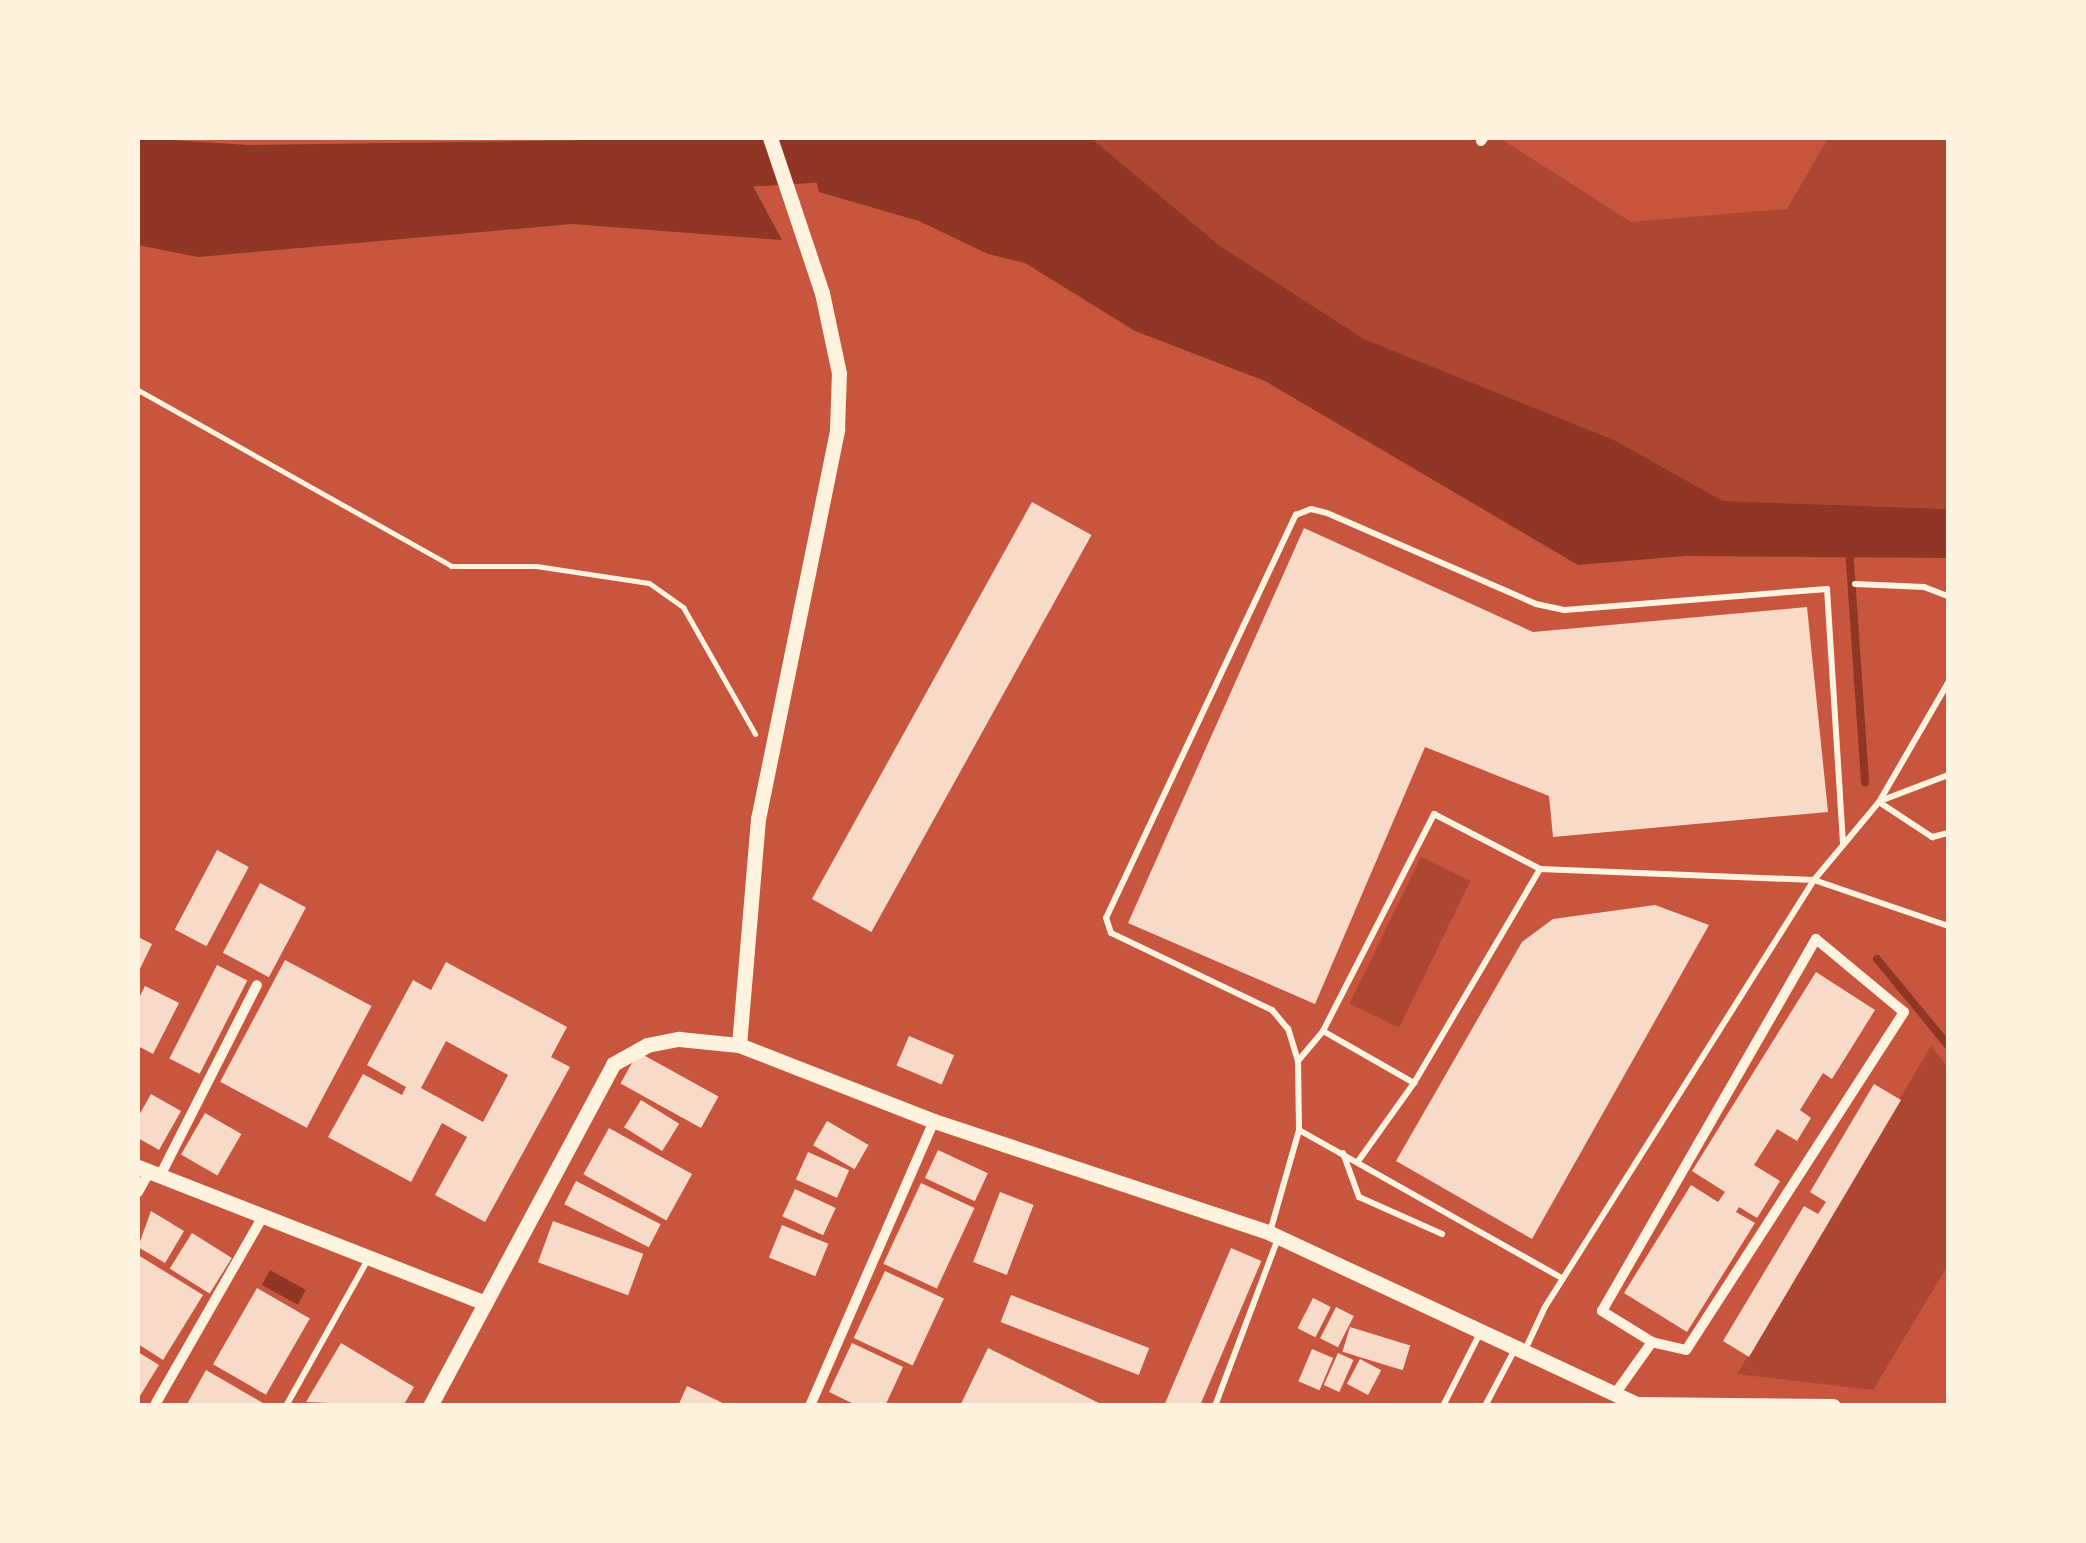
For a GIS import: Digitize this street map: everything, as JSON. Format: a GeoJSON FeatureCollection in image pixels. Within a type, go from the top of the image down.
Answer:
{"type":"FeatureCollection","features":[{"type":"Feature","properties":{"kind":"street"},"geometry":{"type":"LineString","coordinates":[[738,1046],[738,991],[768,759],[794,662],[836,430],[838,372],[807,239],[770,138]]}},
{"type":"Feature","properties":{"kind":"street"},"geometry":{"type":"LineString","coordinates":[[1816,939],[1904,1012],[1686,1350],[1652,1342],[1602,1312],[1816,939]]}},
{"type":"Feature","properties":{"kind":"street"},"geometry":{"type":"LineString","coordinates":[[138,1192],[257,986]]}},
{"type":"Feature","properties":{"kind":"street"},"geometry":{"type":"LineString","coordinates":[[430,1406],[613,1064],[647,1046],[679,1039],[738,1046],[934,1121],[1274,1235],[1636,1404],[1831,1405]]}},
{"type":"Feature","properties":{"kind":"street"},"geometry":{"type":"LineString","coordinates":[[810,1406],[934,1121]]}},
{"type":"Feature","properties":{"kind":"street"},"geometry":{"type":"LineString","coordinates":[[149,1172],[485,1304]]}},
{"type":"Feature","properties":{"kind":"street"},"geometry":{"type":"LineString","coordinates":[[156,1403],[263,1216]]}},
{"type":"Feature","properties":{"kind":"street"},"geometry":{"type":"LineString","coordinates":[[1615,1394],[1652,1342]]}},
{"type":"Feature","properties":{"kind":"lane"},"geometry":{"type":"LineString","coordinates":[[1215,1406],[1274,1235],[1299,1130],[1298,1061],[1288,1028],[1272,1010],[1111,932],[1106,918],[1296,516],[1311,509],[1536,604],[1565,610],[1827,589],[1843,845]]}},
{"type":"Feature","properties":{"kind":"lane"},"geometry":{"type":"LineString","coordinates":[[1856,584],[1924,588],[1948,596]]}},
{"type":"Feature","properties":{"kind":"lane"},"geometry":{"type":"LineString","coordinates":[[1485,1406],[1814,880],[1879,802],[1948,683]]}},
{"type":"Feature","properties":{"kind":"lane"},"geometry":{"type":"LineString","coordinates":[[1879,802],[1948,775]]}},
{"type":"Feature","properties":{"kind":"lane"},"geometry":{"type":"LineString","coordinates":[[1879,802],[1932,837],[1948,833]]}},
{"type":"Feature","properties":{"kind":"lane"},"geometry":{"type":"LineString","coordinates":[[1298,1061],[1323,1031],[1434,814],[1540,869],[1814,880],[1948,926]]}},
{"type":"Feature","properties":{"kind":"lane"},"geometry":{"type":"LineString","coordinates":[[1359,1160],[1414,1083],[1540,869]]}},
{"type":"Feature","properties":{"kind":"lane"},"geometry":{"type":"LineString","coordinates":[[1323,1031],[1414,1083]]}},
{"type":"Feature","properties":{"kind":"lane"},"geometry":{"type":"LineString","coordinates":[[1299,1130],[1359,1160],[1562,1279]]}},
{"type":"Feature","properties":{"kind":"lane"},"geometry":{"type":"LineString","coordinates":[[1342,1152],[1358,1197],[1442,1234]]}},
{"type":"Feature","properties":{"kind":"lane"},"geometry":{"type":"LineString","coordinates":[[286,1406],[368,1258]]}},
{"type":"Feature","properties":{"kind":"lane"},"geometry":{"type":"LineString","coordinates":[[1443,1406],[1481,1331]]}},
{"type":"Feature","properties":{"kind":"path"},"geometry":{"type":"LineString","coordinates":[[138,390],[451,566],[536,566],[648,583],[683,607],[768,759]]}},
{"type":"Feature","properties":{"kind":"shaded area"},"geometry":{"type":"Polygon","coordinates":[[[138,138],[248,145],[727,138],[782,240],[572,224],[198,257],[138,245],[138,138]]]}},
{"type":"Feature","properties":{"kind":"shaded area"},"geometry":{"type":"Polygon","coordinates":[[[826,138],[1091,138],[1220,246],[1364,339],[1614,440],[1723,501],[1948,509],[1948,558],[1685,556],[1578,565],[1265,381],[1135,331],[1025,263],[988,254],[919,221],[819,192],[807,144],[826,138]]]}},
{"type":"Feature","properties":{"kind":"shaded area"},"geometry":{"type":"Polygon","coordinates":[[[1091,138],[1500,138],[1631,222],[1787,209],[1828,138],[1948,138],[1948,509],[1723,501],[1614,440],[1364,339],[1220,246],[1091,138]]]}},
{"type":"Feature","properties":{"kind":"shaded area"},"geometry":{"type":"Polygon","coordinates":[[[1421,857],[1470,881],[1399,1028],[1350,1004],[1421,857]]]}},
{"type":"Feature","properties":{"kind":"shaded area"},"geometry":{"type":"Polygon","coordinates":[[[1931,1046],[1948,1067],[1948,1265],[1873,1390],[1737,1374],[1931,1046]]]}},
{"type":"Feature","properties":{"kind":"shaded area"},"geometry":{"type":"Polygon","coordinates":[[[270,1270],[306,1290],[298,1305],[262,1285],[270,1270]]]}},
{"type":"Feature","properties":{"kind":"building"},"geometry":{"type":"Polygon","coordinates":[[[1032,502],[1091,535],[871,932],[812,899],[1032,502]]]}},
{"type":"Feature","properties":{"kind":"building"},"geometry":{"type":"Polygon","coordinates":[[[1304,528],[1533,632],[1807,607],[1828,812],[1553,837],[1549,796],[1425,747],[1315,1004],[1128,923],[1304,528]]]}},
{"type":"Feature","properties":{"kind":"building"},"geometry":{"type":"Polygon","coordinates":[[[217,850],[249,867],[207,946],[175,929],[217,850]]]}},
{"type":"Feature","properties":{"kind":"building"},"geometry":{"type":"Polygon","coordinates":[[[260,883],[306,907],[269,977],[223,953],[260,883]]]}},
{"type":"Feature","properties":{"kind":"building"},"geometry":{"type":"Polygon","coordinates":[[[1655,905],[1709,925],[1532,1239],[1396,1161],[1522,942],[1553,919],[1655,905]]]}},
{"type":"Feature","properties":{"kind":"building"},"geometry":{"type":"Polygon","coordinates":[[[138,937],[152,944],[138,973],[138,937]]]}},
{"type":"Feature","properties":{"kind":"building"},"geometry":{"type":"Polygon","coordinates":[[[285,960],[372,1006],[307,1128],[220,1082],[285,960]]]}},
{"type":"Feature","properties":{"kind":"building"},"geometry":{"type":"Polygon","coordinates":[[[446,962],[567,1027],[551,1057],[570,1067],[485,1222],[435,1195],[467,1137],[442,1123],[411,1182],[328,1137],[363,1074],[402,1095],[406,1087],[367,1065],[413,980],[431,990],[446,962]],[[446,1041],[421,1088],[483,1122],[508,1075],[446,1041]]]}},
{"type":"Feature","properties":{"kind":"building"},"geometry":{"type":"Polygon","coordinates":[[[217,965],[247,980],[200,1074],[169,1059],[217,965]]]}},
{"type":"Feature","properties":{"kind":"building"},"geometry":{"type":"Polygon","coordinates":[[[1816,972],[1875,1010],[1832,1079],[1823,1073],[1800,1110],[1811,1118],[1797,1141],[1777,1129],[1754,1165],[1780,1181],[1757,1218],[1739,1207],[1736,1212],[1755,1223],[1687,1332],[1624,1293],[1691,1185],[1718,1202],[1725,1192],[1692,1171],[1816,972]]]}},
{"type":"Feature","properties":{"kind":"building"},"geometry":{"type":"Polygon","coordinates":[[[145,986],[179,1003],[153,1054],[138,1046],[138,1000],[145,986]]]}},
{"type":"Feature","properties":{"kind":"building"},"geometry":{"type":"Polygon","coordinates":[[[909,1036],[954,1055],[942,1085],[896,1065],[909,1036]]]}},
{"type":"Feature","properties":{"kind":"building"},"geometry":{"type":"Polygon","coordinates":[[[638,1052],[718,1097],[701,1128],[621,1083],[638,1052]]]}},
{"type":"Feature","properties":{"kind":"building"},"geometry":{"type":"Polygon","coordinates":[[[1874,1084],[1901,1100],[1749,1357],[1723,1341],[1804,1206],[1818,1214],[1826,1202],[1810,1192],[1874,1084]]]}},
{"type":"Feature","properties":{"kind":"building"},"geometry":{"type":"Polygon","coordinates":[[[151,1094],[181,1111],[159,1150],[138,1138],[138,1117],[151,1094]]]}},
{"type":"Feature","properties":{"kind":"building"},"geometry":{"type":"Polygon","coordinates":[[[641,1100],[679,1124],[662,1151],[624,1127],[641,1100]]]}},
{"type":"Feature","properties":{"kind":"building"},"geometry":{"type":"Polygon","coordinates":[[[205,1113],[241,1134],[217,1176],[181,1155],[205,1113]]]}},
{"type":"Feature","properties":{"kind":"building"},"geometry":{"type":"Polygon","coordinates":[[[827,1121],[869,1145],[855,1169],[813,1145],[827,1121]]]}},
{"type":"Feature","properties":{"kind":"building"},"geometry":{"type":"Polygon","coordinates":[[[609,1128],[692,1174],[666,1220],[583,1174],[609,1128]]]}},
{"type":"Feature","properties":{"kind":"building"},"geometry":{"type":"Polygon","coordinates":[[[938,1150],[988,1173],[975,1201],[925,1178],[938,1150]]]}},
{"type":"Feature","properties":{"kind":"building"},"geometry":{"type":"Polygon","coordinates":[[[808,1152],[849,1170],[837,1198],[796,1179],[808,1152]]]}},
{"type":"Feature","properties":{"kind":"building"},"geometry":{"type":"Polygon","coordinates":[[[576,1181],[661,1224],[649,1247],[564,1204],[576,1181]]]}},
{"type":"Feature","properties":{"kind":"building"},"geometry":{"type":"Polygon","coordinates":[[[921,1183],[974,1208],[937,1289],[883,1264],[921,1183]]]}},
{"type":"Feature","properties":{"kind":"building"},"geometry":{"type":"Polygon","coordinates":[[[795,1189],[836,1208],[823,1235],[782,1216],[795,1189]]]}},
{"type":"Feature","properties":{"kind":"building"},"geometry":{"type":"Polygon","coordinates":[[[1000,1192],[1034,1205],[1007,1275],[973,1262],[1000,1192]]]}},
{"type":"Feature","properties":{"kind":"building"},"geometry":{"type":"Polygon","coordinates":[[[151,1211],[184,1231],[165,1263],[138,1247],[151,1211]]]}},
{"type":"Feature","properties":{"kind":"building"},"geometry":{"type":"Polygon","coordinates":[[[553,1221],[643,1254],[628,1295],[538,1262],[553,1221]]]}},
{"type":"Feature","properties":{"kind":"building"},"geometry":{"type":"Polygon","coordinates":[[[782,1225],[828,1244],[815,1276],[769,1257],[782,1225]]]}},
{"type":"Feature","properties":{"kind":"building"},"geometry":{"type":"Polygon","coordinates":[[[192,1233],[232,1258],[210,1294],[170,1269],[192,1233]]]}},
{"type":"Feature","properties":{"kind":"building"},"geometry":{"type":"Polygon","coordinates":[[[1231,1248],[1261,1261],[1200,1406],[1164,1406],[1231,1248]]]}},
{"type":"Feature","properties":{"kind":"building"},"geometry":{"type":"Polygon","coordinates":[[[138,1255],[203,1295],[163,1360],[138,1344],[138,1255]]]}},
{"type":"Feature","properties":{"kind":"building"},"geometry":{"type":"Polygon","coordinates":[[[885,1271],[944,1298],[913,1366],[854,1338],[885,1271]]]}},
{"type":"Feature","properties":{"kind":"building"},"geometry":{"type":"Polygon","coordinates":[[[257,1288],[310,1318],[266,1395],[213,1364],[257,1288]]]}},
{"type":"Feature","properties":{"kind":"building"},"geometry":{"type":"Polygon","coordinates":[[[1011,1295],[1149,1348],[1139,1375],[1001,1322],[1011,1295]]]}},
{"type":"Feature","properties":{"kind":"building"},"geometry":{"type":"Polygon","coordinates":[[[1313,1298],[1331,1307],[1315,1337],[1298,1328],[1313,1298]]]}},
{"type":"Feature","properties":{"kind":"building"},"geometry":{"type":"Polygon","coordinates":[[[1336,1307],[1354,1316],[1338,1347],[1320,1338],[1336,1307]]]}},
{"type":"Feature","properties":{"kind":"building"},"geometry":{"type":"Polygon","coordinates":[[[1350,1327],[1410,1345],[1403,1370],[1342,1352],[1350,1327]]]}},
{"type":"Feature","properties":{"kind":"building"},"geometry":{"type":"Polygon","coordinates":[[[341,1343],[414,1387],[403,1406],[306,1402],[341,1343]]]}},
{"type":"Feature","properties":{"kind":"building"},"geometry":{"type":"Polygon","coordinates":[[[852,1343],[903,1367],[885,1406],[858,1406],[829,1392],[852,1343]]]}},
{"type":"Feature","properties":{"kind":"building"},"geometry":{"type":"Polygon","coordinates":[[[988,1348],[1105,1406],[960,1406],[988,1348]]]}},
{"type":"Feature","properties":{"kind":"building"},"geometry":{"type":"Polygon","coordinates":[[[1312,1349],[1333,1358],[1319,1390],[1298,1381],[1312,1349]]]}},
{"type":"Feature","properties":{"kind":"building"},"geometry":{"type":"Polygon","coordinates":[[[138,1352],[159,1365],[138,1399],[138,1352]]]}},
{"type":"Feature","properties":{"kind":"building"},"geometry":{"type":"Polygon","coordinates":[[[1338,1353],[1354,1360],[1339,1392],[1324,1385],[1338,1353]]]}},
{"type":"Feature","properties":{"kind":"building"},"geometry":{"type":"Polygon","coordinates":[[[1360,1359],[1381,1370],[1368,1395],[1347,1384],[1360,1359]]]}},
{"type":"Feature","properties":{"kind":"building"},"geometry":{"type":"Polygon","coordinates":[[[206,1370],[268,1406],[186,1406],[206,1370]]]}},
{"type":"Feature","properties":{"kind":"building"},"geometry":{"type":"Polygon","coordinates":[[[687,1386],[729,1406],[678,1406],[687,1386]]]}},
{"type":"Feature","properties":{"kind":"waterway"},"geometry":{"type":"LineString","coordinates":[[678,167],[875,155]]}},
{"type":"Feature","properties":{"kind":"waterway"},"geometry":{"type":"LineString","coordinates":[[1849,547],[1865,782]]}},
{"type":"Feature","properties":{"kind":"waterway"},"geometry":{"type":"LineString","coordinates":[[1877,959],[1948,1045]]}}]}
